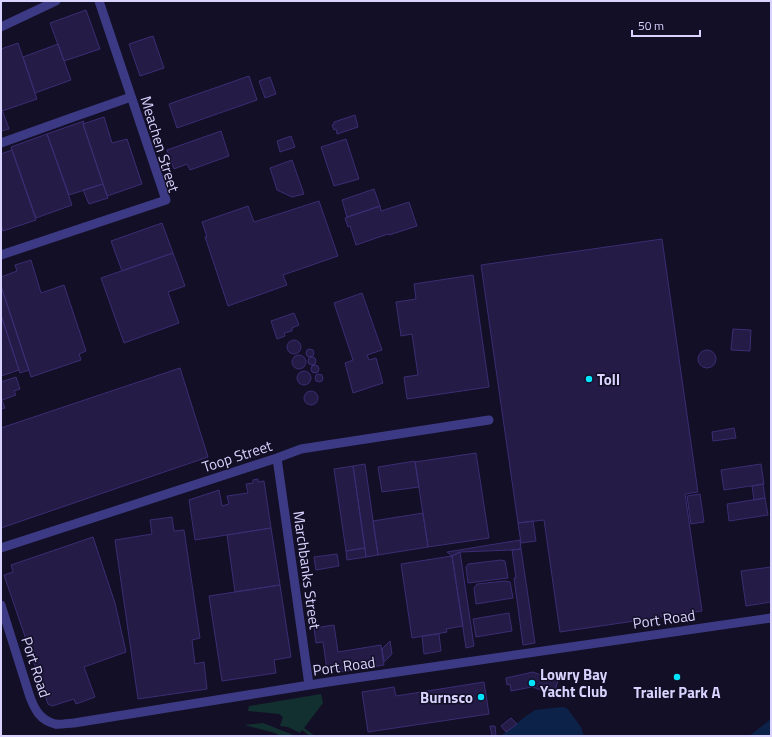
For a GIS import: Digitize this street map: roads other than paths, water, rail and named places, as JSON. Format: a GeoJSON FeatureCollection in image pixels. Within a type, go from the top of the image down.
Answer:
{"type":"FeatureCollection","features":[{"type":"Feature","properties":{"kind":"street"},"geometry":{"type":"LineString","coordinates":[[1,27],[56,1]]}},
{"type":"Feature","properties":{"kind":"street","name":"Meachen Street"},"geometry":{"type":"LineString","coordinates":[[1,255],[166,200],[99,1]]}},
{"type":"Feature","properties":{"kind":"street"},"geometry":{"type":"LineString","coordinates":[[1,143],[68,118],[131,97]]}},
{"type":"Feature","properties":{"kind":"street","name":"Toop Street"},"geometry":{"type":"LineString","coordinates":[[1,548],[302,449],[489,420]]}},
{"type":"Feature","properties":{"kind":"street","name":"Marchbanks Street"},"geometry":{"type":"LineString","coordinates":[[277,458],[309,686]]}},
{"type":"Feature","properties":{"kind":"street","name":"Port Road"},"geometry":{"type":"LineString","coordinates":[[1,604],[35,711],[45,719],[56,724],[74,723],[309,686],[771,618]]}},
{"type":"Feature","properties":{"kind":"water"},"geometry":{"type":"Polygon","coordinates":[[[562,707],[567,708],[581,727],[584,736],[501,736],[535,710],[562,707]]]}},
{"type":"Feature","properties":{"kind":"water"},"geometry":{"type":"Polygon","coordinates":[[[771,719],[771,736],[749,736],[771,719]]]}},
{"type":"Feature","properties":{"kind":"place","name":"Toll"},"geometry":{"type":"Point","coordinates":[589,379]}},
{"type":"Feature","properties":{"kind":"place","name":"Trailer Park A"},"geometry":{"type":"Point","coordinates":[677,677]}},
{"type":"Feature","properties":{"kind":"place","name":"Lowry Bay Yacht Club"},"geometry":{"type":"Point","coordinates":[532,683]}},
{"type":"Feature","properties":{"kind":"place","name":"Burnsco"},"geometry":{"type":"Point","coordinates":[481,697]}}]}
